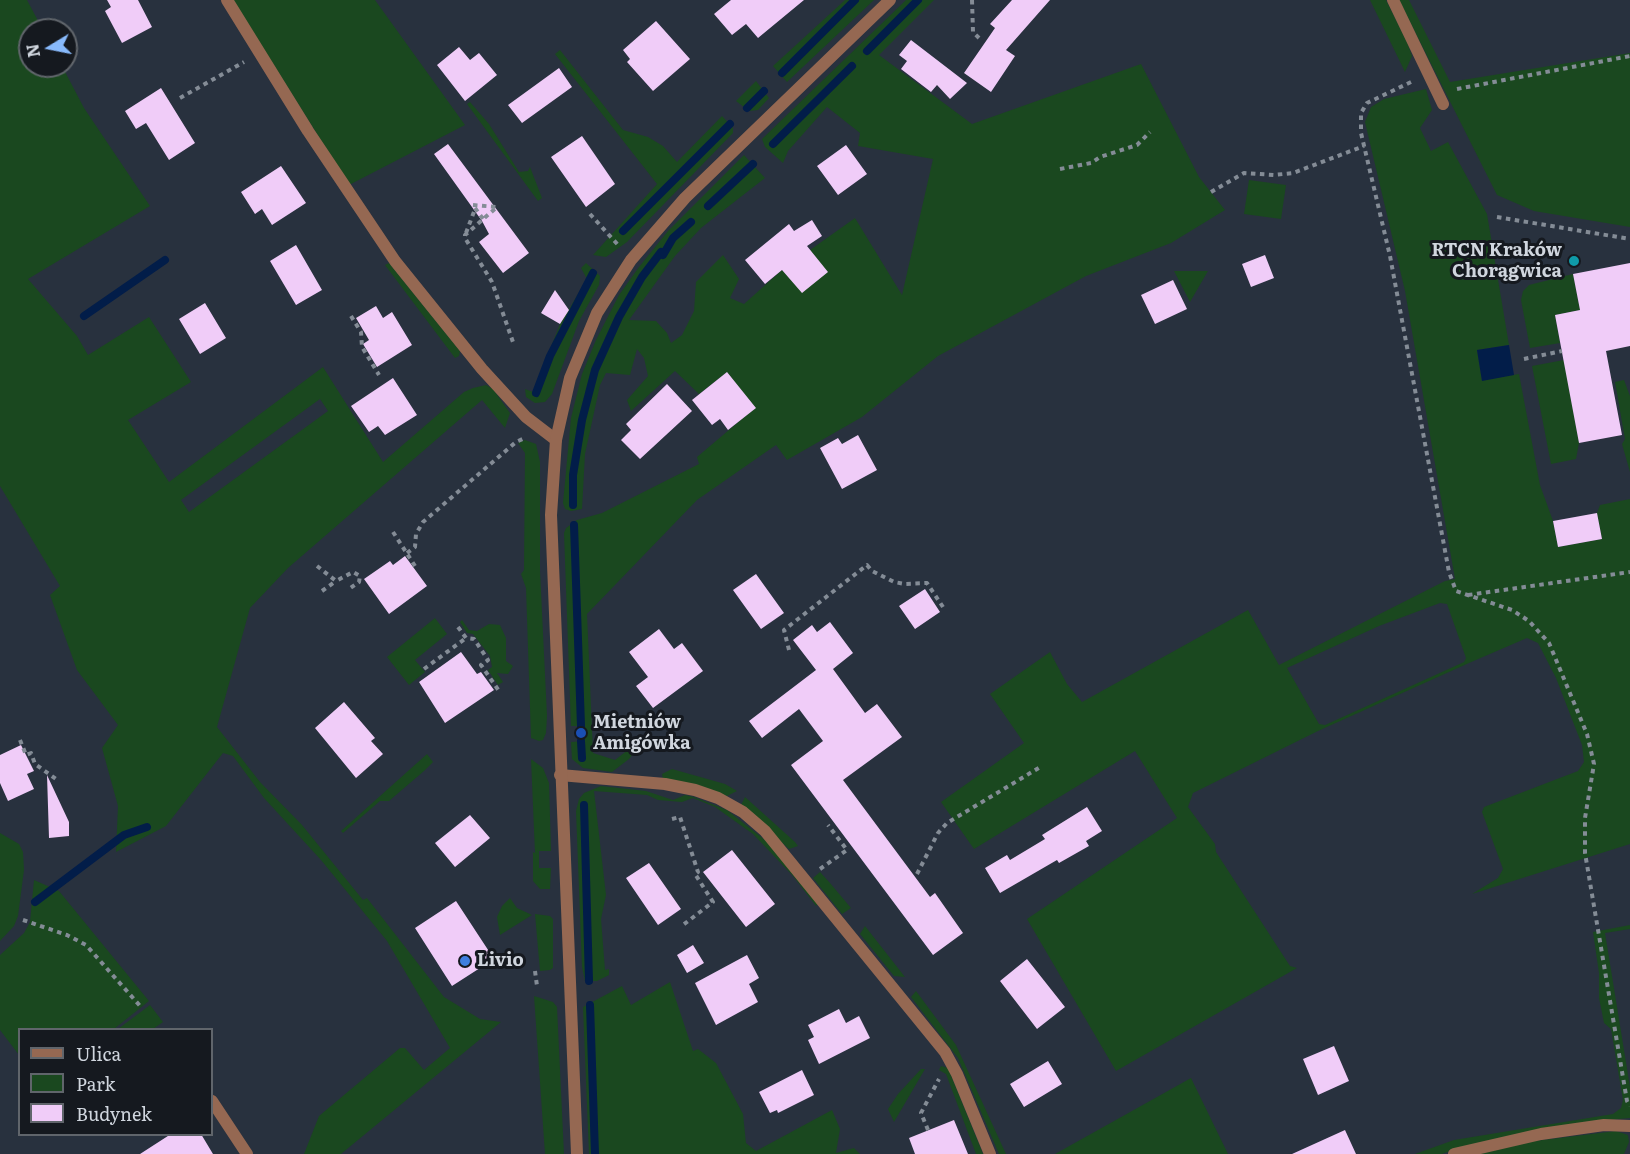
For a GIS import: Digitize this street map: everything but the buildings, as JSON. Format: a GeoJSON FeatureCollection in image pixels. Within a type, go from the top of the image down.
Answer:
{"type":"FeatureCollection","features":[{"type":"Feature","properties":{"kind":"street"},"geometry":{"type":"LineString","coordinates":[[227,0],[308,131],[395,261],[482,369],[526,417],[556,440]]}},
{"type":"Feature","properties":{"kind":"street"},"geometry":{"type":"LineString","coordinates":[[577,1154],[551,515],[556,440],[570,378],[584,339],[601,305],[631,260],[685,198],[890,0]]}},
{"type":"Feature","properties":{"kind":"street"},"geometry":{"type":"LineString","coordinates":[[1393,0],[1440,98]]}},
{"type":"Feature","properties":{"kind":"street"},"geometry":{"type":"LineString","coordinates":[[560,775],[665,784],[695,790],[718,798],[743,812],[765,831],[945,1052],[957,1074],[990,1154]]}},
{"type":"Feature","properties":{"kind":"street"},"geometry":{"type":"LineString","coordinates":[[213,1103],[247,1154]]}},
{"type":"Feature","properties":{"kind":"street"},"geometry":{"type":"LineString","coordinates":[[1454,1154],[1541,1134],[1604,1125],[1630,1126]]}},
{"type":"Feature","properties":{"kind":"path"},"geometry":{"type":"LineString","coordinates":[[972,0],[973,32],[980,39]]}},
{"type":"Feature","properties":{"kind":"path"},"geometry":{"type":"LineString","coordinates":[[180,98],[260,52]]}},
{"type":"Feature","properties":{"kind":"path"},"geometry":{"type":"LineString","coordinates":[[1440,98],[1630,56]]}},
{"type":"Feature","properties":{"kind":"path"},"geometry":{"type":"LineString","coordinates":[[1429,75],[1367,103],[1360,120],[1364,146],[1390,256],[1449,572],[1456,591],[1512,610],[1529,621],[1549,643],[1587,734],[1594,764],[1585,818],[1585,853],[1627,1101],[1630,1106]]}},
{"type":"Feature","properties":{"kind":"path"},"geometry":{"type":"LineString","coordinates":[[1060,169],[1091,163],[1100,157],[1137,145],[1150,132]]}},
{"type":"Feature","properties":{"kind":"path"},"geometry":{"type":"LineString","coordinates":[[1211,192],[1244,173],[1293,172],[1364,146]]}},
{"type":"Feature","properties":{"kind":"path"},"geometry":{"type":"LineString","coordinates":[[465,235],[497,207],[472,205],[483,219]]}},
{"type":"Feature","properties":{"kind":"path"},"geometry":{"type":"LineString","coordinates":[[475,208],[465,235],[466,241],[492,282],[514,345]]}},
{"type":"Feature","properties":{"kind":"path"},"geometry":{"type":"LineString","coordinates":[[590,214],[609,236]]}},
{"type":"Feature","properties":{"kind":"path"},"geometry":{"type":"LineString","coordinates":[[1497,218],[1630,239]]}},
{"type":"Feature","properties":{"kind":"path"},"geometry":{"type":"LineString","coordinates":[[351,316],[361,332],[362,347],[379,375]]}},
{"type":"Feature","properties":{"kind":"path"},"geometry":{"type":"LineString","coordinates":[[1524,359],[1562,351]]}},
{"type":"Feature","properties":{"kind":"path"},"geometry":{"type":"LineString","coordinates":[[407,553],[415,548],[416,534],[423,522],[516,442]]}},
{"type":"Feature","properties":{"kind":"path"},"geometry":{"type":"LineString","coordinates":[[393,532],[415,566]]}},
{"type":"Feature","properties":{"kind":"path"},"geometry":{"type":"LineString","coordinates":[[789,650],[784,630],[867,565],[872,571],[894,582],[927,583],[944,607]]}},
{"type":"Feature","properties":{"kind":"path"},"geometry":{"type":"LineString","coordinates":[[317,566],[336,581]]}},
{"type":"Feature","properties":{"kind":"path"},"geometry":{"type":"LineString","coordinates":[[322,591],[353,572],[360,576],[359,582],[349,589]]}},
{"type":"Feature","properties":{"kind":"path"},"geometry":{"type":"LineString","coordinates":[[1465,595],[1630,572]]}},
{"type":"Feature","properties":{"kind":"path"},"geometry":{"type":"LineString","coordinates":[[458,627],[466,638]]}},
{"type":"Feature","properties":{"kind":"path"},"geometry":{"type":"LineString","coordinates":[[424,669],[466,638],[474,639],[488,660],[481,665],[499,691]]}},
{"type":"Feature","properties":{"kind":"path"},"geometry":{"type":"LineString","coordinates":[[20,740],[26,755],[31,753],[35,764],[56,779]]}},
{"type":"Feature","properties":{"kind":"path"},"geometry":{"type":"LineString","coordinates":[[917,874],[938,832],[947,823],[1042,766]]}},
{"type":"Feature","properties":{"kind":"path"},"geometry":{"type":"LineString","coordinates":[[672,819],[680,817],[698,872],[695,874],[712,902],[682,925]]}},
{"type":"Feature","properties":{"kind":"path"},"geometry":{"type":"LineString","coordinates":[[819,870],[847,850],[828,825]]}},
{"type":"Feature","properties":{"kind":"path"},"geometry":{"type":"LineString","coordinates":[[23,920],[68,935],[86,945],[141,1007]]}},
{"type":"Feature","properties":{"kind":"path"},"geometry":{"type":"LineString","coordinates":[[535,971],[537,986]]}},
{"type":"Feature","properties":{"kind":"path"},"geometry":{"type":"LineString","coordinates":[[928,1130],[921,1113],[941,1077],[932,1072]]}},
{"type":"Feature","properties":{"kind":"green space"},"geometry":{"type":"Polygon","coordinates":[[[0,0],[27,0],[37,18],[18,18],[18,78],[68,78],[84,108],[150,206],[28,279],[77,336],[88,355],[149,317],[191,382],[128,420],[169,482],[323,367],[383,462],[464,392],[473,388],[486,385],[493,389],[510,413],[505,428],[482,400],[288,568],[250,608],[217,727],[260,782],[302,825],[363,900],[367,898],[444,997],[480,1019],[501,1022],[341,1154],[304,1154],[319,1116],[400,1048],[405,1048],[424,1070],[450,1048],[387,941],[321,860],[264,798],[233,756],[223,753],[166,826],[116,852],[118,806],[102,748],[118,725],[77,670],[50,595],[60,586],[0,486],[0,0]],[[320,399],[181,500],[189,512],[328,411],[320,399]]]}},
{"type":"Feature","properties":{"kind":"green space"},"geometry":{"type":"Polygon","coordinates":[[[233,0],[375,0],[465,125],[349,185],[233,0]]]}},
{"type":"Feature","properties":{"kind":"green space"},"geometry":{"type":"Polygon","coordinates":[[[845,0],[874,0],[787,82],[773,66],[845,0]]]}},
{"type":"Feature","properties":{"kind":"green space"},"geometry":{"type":"Polygon","coordinates":[[[906,0],[934,0],[879,55],[972,124],[1141,64],[1199,177],[1225,210],[1171,243],[1086,276],[938,356],[862,417],[787,460],[776,445],[697,500],[587,614],[593,753],[615,760],[638,742],[640,745],[629,759],[612,772],[583,768],[572,759],[571,742],[585,741],[584,726],[571,726],[564,533],[566,528],[577,520],[602,513],[699,464],[697,457],[755,408],[727,372],[699,394],[675,371],[631,411],[627,400],[648,376],[644,358],[637,349],[630,375],[606,373],[600,385],[585,454],[582,509],[571,511],[565,509],[563,503],[571,418],[582,374],[596,340],[619,295],[639,267],[668,231],[744,155],[765,178],[701,228],[675,256],[629,320],[656,321],[667,333],[671,343],[682,335],[694,311],[696,282],[723,255],[739,279],[730,298],[744,304],[782,270],[855,218],[902,295],[933,159],[858,146],[860,133],[827,107],[788,151],[783,163],[765,147],[762,139],[906,0]]]}},
{"type":"Feature","properties":{"kind":"green space"},"geometry":{"type":"Polygon","coordinates":[[[1370,0],[1386,0],[1407,42],[1412,56],[1405,72],[1370,0]]]}},
{"type":"Feature","properties":{"kind":"green space"},"geometry":{"type":"Polygon","coordinates":[[[1399,0],[1409,0],[1450,82],[1630,53],[1630,227],[1534,211],[1497,195],[1399,0]]]}},
{"type":"Feature","properties":{"kind":"green space"},"geometry":{"type":"Polygon","coordinates":[[[560,50],[623,130],[648,137],[663,146],[677,162],[722,116],[733,128],[733,133],[627,242],[606,257],[593,255],[657,184],[555,54],[560,50]]]}},
{"type":"Feature","properties":{"kind":"green space"},"geometry":{"type":"Polygon","coordinates":[[[756,81],[769,98],[758,110],[749,111],[736,101],[756,81]]]}},
{"type":"Feature","properties":{"kind":"green space"},"geometry":{"type":"Polygon","coordinates":[[[1426,89],[1432,110],[1420,128],[1431,151],[1448,142],[1487,214],[1509,345],[1477,350],[1482,380],[1519,374],[1540,485],[1553,521],[1558,547],[1602,539],[1597,513],[1600,505],[1630,499],[1630,844],[1472,894],[1498,878],[1503,869],[1482,812],[1484,807],[1578,771],[1584,762],[1582,745],[1556,678],[1538,643],[1527,638],[1469,663],[1318,731],[1193,793],[1188,807],[1215,844],[1216,852],[1290,966],[1297,968],[1116,1071],[1027,919],[1177,818],[1135,751],[974,849],[941,802],[1024,743],[990,694],[1050,652],[1067,684],[1082,702],[1248,610],[1279,665],[1445,581],[1455,579],[1405,291],[1365,122],[1371,107],[1384,99],[1426,89]],[[1440,603],[1379,626],[1287,668],[1319,724],[1325,725],[1464,662],[1466,658],[1447,604],[1440,603]]]}},
{"type":"Feature","properties":{"kind":"green space"},"geometry":{"type":"Polygon","coordinates":[[[470,102],[489,124],[519,172],[528,171],[530,167],[542,198],[538,201],[467,104],[470,102]]]}},
{"type":"Feature","properties":{"kind":"green space"},"geometry":{"type":"Polygon","coordinates":[[[1249,180],[1286,185],[1281,219],[1244,214],[1249,180]]]}},
{"type":"Feature","properties":{"kind":"green space"},"geometry":{"type":"Polygon","coordinates":[[[389,263],[460,351],[459,356],[455,358],[385,265],[389,263]]]}},
{"type":"Feature","properties":{"kind":"green space"},"geometry":{"type":"Polygon","coordinates":[[[586,263],[600,276],[599,285],[579,321],[552,394],[545,402],[535,403],[526,397],[525,389],[533,392],[560,324],[587,279],[581,268],[586,263]]]}},
{"type":"Feature","properties":{"kind":"green space"},"geometry":{"type":"Polygon","coordinates":[[[1174,271],[1208,271],[1190,302],[1174,271]]]}},
{"type":"Feature","properties":{"kind":"green space"},"geometry":{"type":"Polygon","coordinates":[[[1573,274],[1580,310],[1555,315],[1560,343],[1530,348],[1521,300],[1523,291],[1529,285],[1573,274]]]}},
{"type":"Feature","properties":{"kind":"green space"},"geometry":{"type":"Polygon","coordinates":[[[1564,360],[1579,443],[1576,459],[1551,464],[1532,366],[1564,360]]]}},
{"type":"Feature","properties":{"kind":"green space"},"geometry":{"type":"Polygon","coordinates":[[[1624,380],[1630,396],[1630,472],[1622,444],[1625,439],[1615,382],[1624,380]]]}},
{"type":"Feature","properties":{"kind":"green space"},"geometry":{"type":"Polygon","coordinates":[[[525,440],[536,444],[540,462],[540,571],[547,716],[546,733],[543,740],[539,741],[531,738],[526,588],[521,574],[524,570],[525,453],[518,443],[525,440]]]}},
{"type":"Feature","properties":{"kind":"green space"},"geometry":{"type":"Polygon","coordinates":[[[435,618],[447,634],[415,660],[425,672],[409,685],[387,657],[435,618]]]}},
{"type":"Feature","properties":{"kind":"green space"},"geometry":{"type":"Polygon","coordinates":[[[462,620],[469,630],[477,631],[489,624],[500,625],[506,638],[506,661],[513,666],[508,674],[497,673],[503,682],[498,685],[488,670],[492,667],[490,656],[473,634],[467,633],[460,622],[462,620]]]}},
{"type":"Feature","properties":{"kind":"green space"},"geometry":{"type":"Polygon","coordinates":[[[427,754],[433,762],[424,771],[389,801],[380,801],[343,833],[341,831],[427,754]]]}},
{"type":"Feature","properties":{"kind":"green space"},"geometry":{"type":"Polygon","coordinates":[[[531,759],[543,768],[549,783],[551,851],[539,851],[539,868],[551,868],[550,889],[540,889],[533,881],[533,852],[535,853],[531,759]]]}},
{"type":"Feature","properties":{"kind":"green space"},"geometry":{"type":"Polygon","coordinates":[[[672,769],[725,784],[737,791],[727,796],[663,779],[662,774],[672,769]]]}},
{"type":"Feature","properties":{"kind":"green space"},"geometry":{"type":"Polygon","coordinates":[[[601,786],[646,791],[673,800],[685,795],[727,810],[770,844],[818,903],[816,906],[793,876],[753,834],[715,807],[693,798],[682,802],[658,800],[647,795],[594,791],[606,895],[601,919],[605,970],[609,969],[609,975],[597,981],[585,981],[582,967],[576,811],[579,799],[584,793],[601,786]]]}},
{"type":"Feature","properties":{"kind":"green space"},"geometry":{"type":"Polygon","coordinates":[[[745,797],[798,846],[789,849],[741,805],[745,797]]]}},
{"type":"Feature","properties":{"kind":"green space"},"geometry":{"type":"Polygon","coordinates":[[[0,833],[19,844],[23,852],[24,870],[18,916],[14,926],[0,941],[0,833]]]}},
{"type":"Feature","properties":{"kind":"green space"},"geometry":{"type":"Polygon","coordinates":[[[820,872],[851,908],[842,914],[813,878],[820,872]]]}},
{"type":"Feature","properties":{"kind":"green space"},"geometry":{"type":"Polygon","coordinates":[[[34,880],[59,891],[149,1001],[115,1028],[18,1028],[18,1054],[0,1030],[0,955],[24,933],[30,922],[34,880]]]}},
{"type":"Feature","properties":{"kind":"green space"},"geometry":{"type":"Polygon","coordinates":[[[510,898],[517,908],[532,915],[500,935],[497,917],[502,906],[510,898]]]}},
{"type":"Feature","properties":{"kind":"green space"},"geometry":{"type":"Polygon","coordinates":[[[535,914],[550,916],[553,919],[553,968],[550,970],[540,971],[535,914]]]}},
{"type":"Feature","properties":{"kind":"green space"},"geometry":{"type":"Polygon","coordinates":[[[1630,925],[1630,929],[1605,933],[1630,1087],[1630,1118],[1607,1120],[1456,1149],[1442,1154],[1415,1154],[1454,1140],[1613,1114],[1621,1108],[1623,1100],[1611,1029],[1604,1023],[1599,998],[1599,973],[1593,932],[1630,925]]]}},
{"type":"Feature","properties":{"kind":"green space"},"geometry":{"type":"Polygon","coordinates":[[[865,926],[905,977],[894,976],[860,934],[865,926]]]}},
{"type":"Feature","properties":{"kind":"green space"},"geometry":{"type":"Polygon","coordinates":[[[670,982],[693,1051],[698,1049],[716,1063],[743,1114],[746,1143],[756,1151],[832,1110],[840,1129],[836,1153],[854,1148],[860,1154],[589,1154],[583,1007],[622,986],[631,1005],[670,982]]]}},
{"type":"Feature","properties":{"kind":"green space"},"geometry":{"type":"Polygon","coordinates":[[[916,991],[956,1045],[1006,1154],[999,1154],[958,1058],[911,997],[916,991]]]}},
{"type":"Feature","properties":{"kind":"green space"},"geometry":{"type":"Polygon","coordinates":[[[534,996],[553,1002],[557,1007],[564,1154],[545,1154],[534,996]]]}},
{"type":"Feature","properties":{"kind":"green space"},"geometry":{"type":"Polygon","coordinates":[[[150,1005],[163,1022],[154,1028],[119,1028],[150,1005]]]}},
{"type":"Feature","properties":{"kind":"green space"},"geometry":{"type":"Polygon","coordinates":[[[941,1066],[948,1068],[983,1154],[976,1154],[946,1074],[939,1070],[941,1066]]]}},
{"type":"Feature","properties":{"kind":"green space"},"geometry":{"type":"Polygon","coordinates":[[[921,1069],[925,1069],[894,1122],[888,1109],[898,1094],[921,1069]]]}},
{"type":"Feature","properties":{"kind":"green space"},"geometry":{"type":"Polygon","coordinates":[[[1191,1078],[1228,1154],[1055,1154],[1191,1078]]]}},
{"type":"Feature","properties":{"kind":"green space"},"geometry":{"type":"Polygon","coordinates":[[[1616,1131],[1628,1135],[1629,1142],[1624,1154],[1465,1154],[1510,1144],[1616,1131]]]}},
{"type":"Feature","properties":{"kind":"water"},"geometry":{"type":"Polygon","coordinates":[[[1509,345],[1514,375],[1482,381],[1477,350],[1509,345]]]}},
{"type":"Feature","properties":{"kind":"waterway"},"geometry":{"type":"LineString","coordinates":[[782,73],[855,0]]}},
{"type":"Feature","properties":{"kind":"waterway"},"geometry":{"type":"LineString","coordinates":[[867,51],[918,0]]}},
{"type":"Feature","properties":{"kind":"waterway"},"geometry":{"type":"LineString","coordinates":[[773,144],[852,66]]}},
{"type":"Feature","properties":{"kind":"waterway"},"geometry":{"type":"LineString","coordinates":[[747,108],[764,91]]}},
{"type":"Feature","properties":{"kind":"waterway"},"geometry":{"type":"LineString","coordinates":[[623,231],[730,124]]}},
{"type":"Feature","properties":{"kind":"waterway"},"geometry":{"type":"LineString","coordinates":[[708,206],[753,164]]}},
{"type":"Feature","properties":{"kind":"waterway"},"geometry":{"type":"LineString","coordinates":[[573,505],[573,475],[582,420],[595,370],[619,317],[642,277],[661,252],[663,255],[673,238],[691,222]]}},
{"type":"Feature","properties":{"kind":"waterway"},"geometry":{"type":"LineString","coordinates":[[84,316],[165,260]]}},
{"type":"Feature","properties":{"kind":"waterway"},"geometry":{"type":"LineString","coordinates":[[536,393],[550,356],[593,273]]}},
{"type":"Feature","properties":{"kind":"waterway"},"geometry":{"type":"LineString","coordinates":[[574,525],[581,726]]}},
{"type":"Feature","properties":{"kind":"waterway"},"geometry":{"type":"LineString","coordinates":[[581,741],[582,758]]}},
{"type":"Feature","properties":{"kind":"waterway"},"geometry":{"type":"LineString","coordinates":[[584,805],[589,981]]}},
{"type":"Feature","properties":{"kind":"waterway"},"geometry":{"type":"LineString","coordinates":[[35,902],[124,835],[147,827]]}},
{"type":"Feature","properties":{"kind":"waterway"},"geometry":{"type":"LineString","coordinates":[[590,1005],[595,1154]]}},
{"type":"Feature","properties":{"kind":"place","name":"RTCN Kraków Chorągwica"},"geometry":{"type":"Point","coordinates":[1574,261]}},
{"type":"Feature","properties":{"kind":"place","name":"Mietniów Amigówka"},"geometry":{"type":"Point","coordinates":[581,733]}},
{"type":"Feature","properties":{"kind":"place","name":"Livio"},"geometry":{"type":"Point","coordinates":[465,961]}}]}
